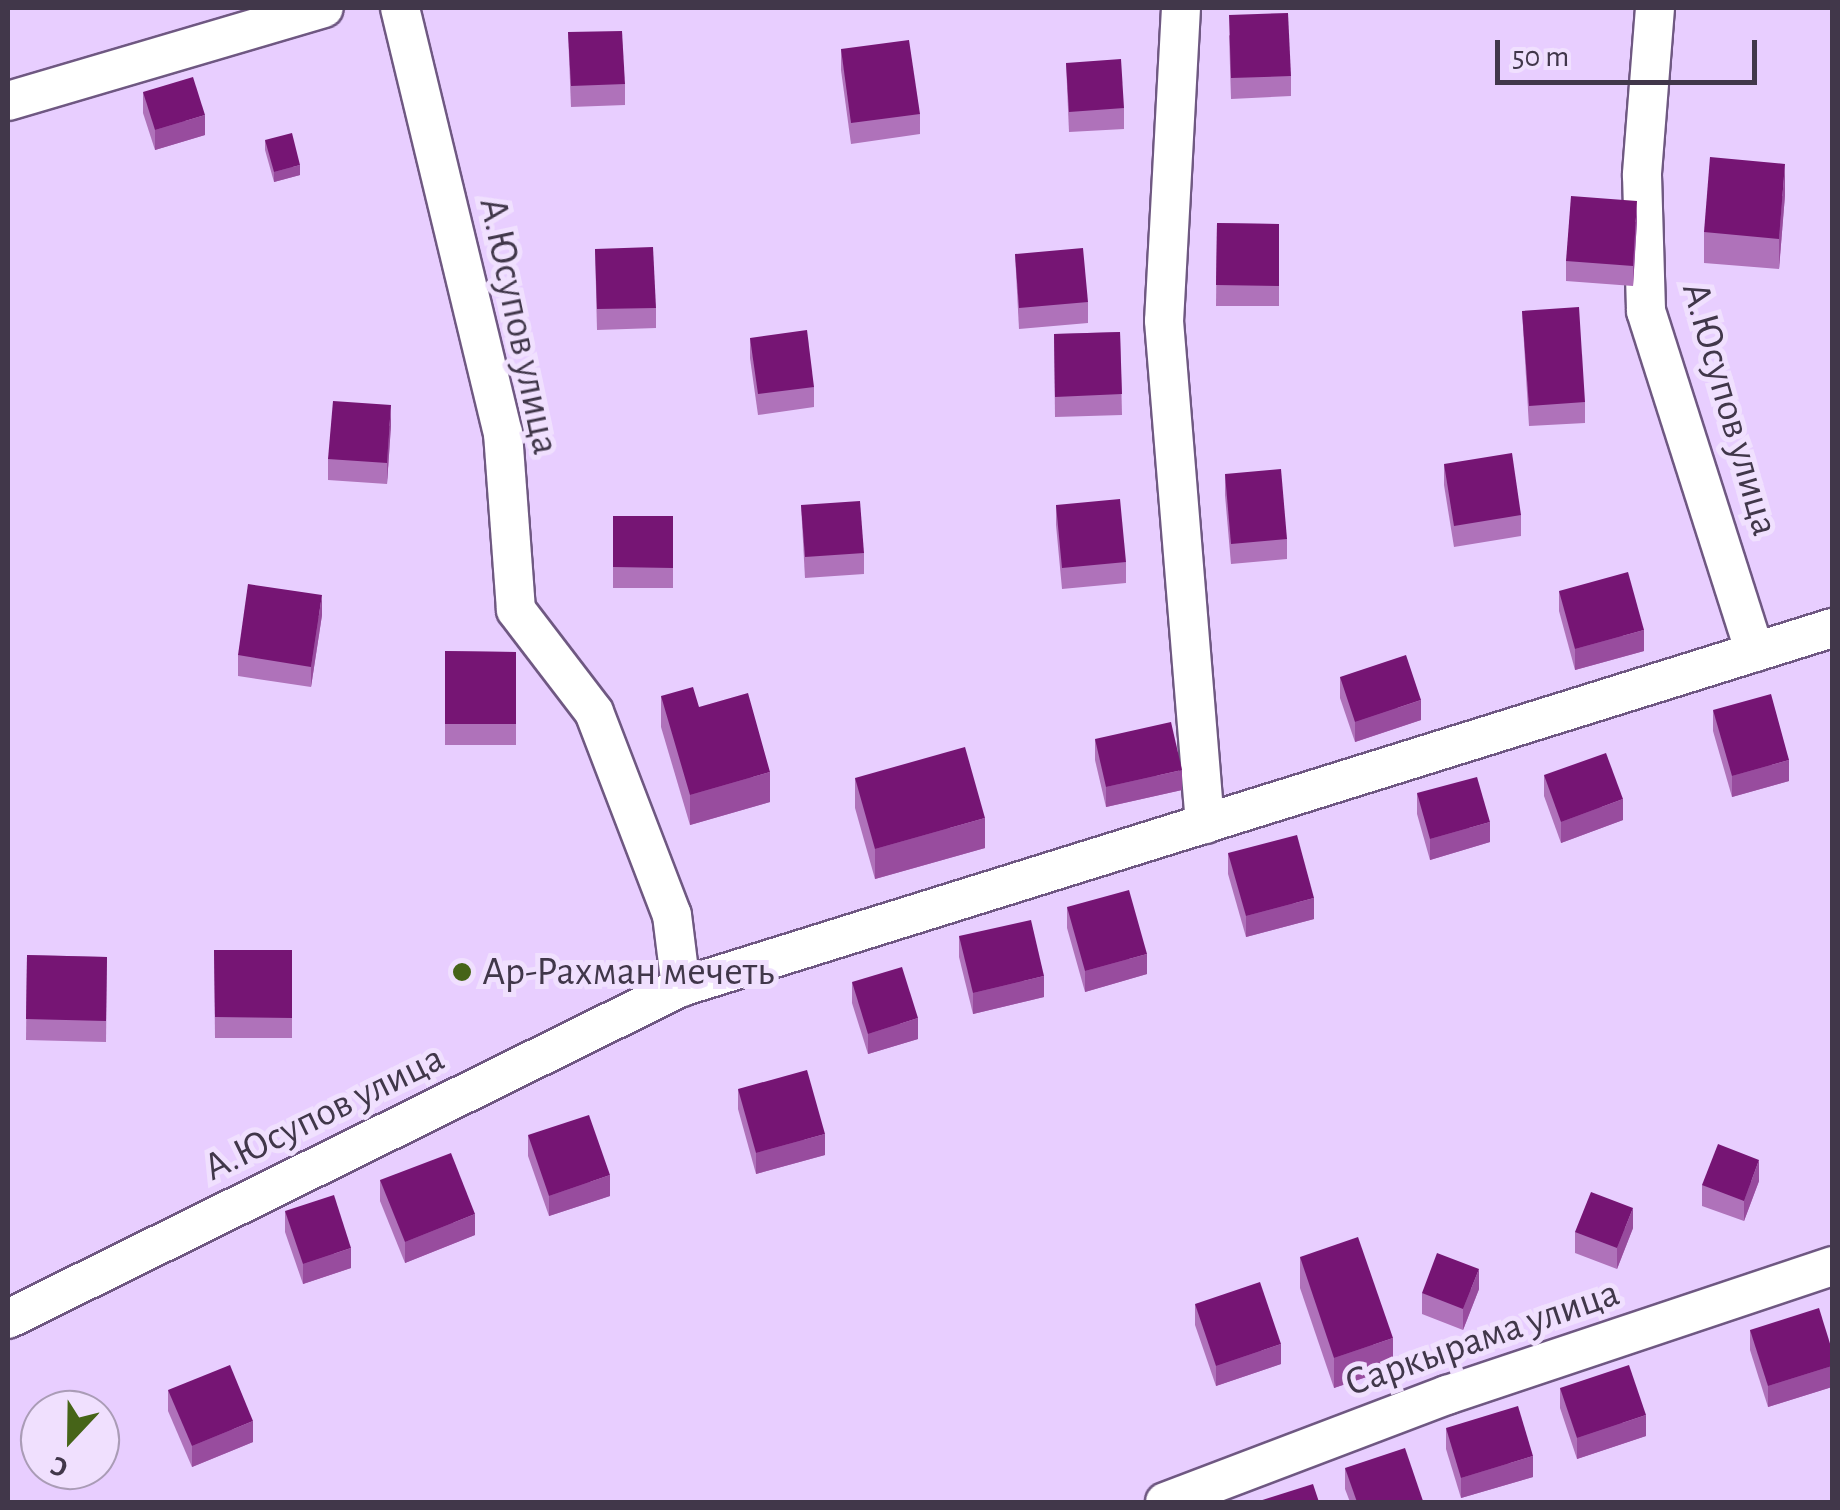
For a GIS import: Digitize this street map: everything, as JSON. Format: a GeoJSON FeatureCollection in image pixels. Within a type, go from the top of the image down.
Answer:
{"type":"FeatureCollection","features":[{"type":"Feature","properties":{"kind":"street"},"geometry":{"type":"LineString","coordinates":[[8,101],[324,8]]}},
{"type":"Feature","properties":{"kind":"street","name":"А.Юсупов улица"},"geometry":{"type":"LineString","coordinates":[[400,8],[503,433],[516,610],[594,712],[672,914],[681,987]]}},
{"type":"Feature","properties":{"kind":"street"},"geometry":{"type":"LineString","coordinates":[[1181,8],[1164,320],[1206,824]]}},
{"type":"Feature","properties":{"kind":"street","name":"А.Юсупов улица"},"geometry":{"type":"LineString","coordinates":[[1655,8],[1642,174],[1646,311],[1755,652]]}},
{"type":"Feature","properties":{"kind":"street","name":"А.Юсупов улица"},"geometry":{"type":"LineString","coordinates":[[8,1319],[681,987],[1832,628]]}},
{"type":"Feature","properties":{"kind":"street","name":"Саркырама улица"},"geometry":{"type":"LineString","coordinates":[[1165,1502],[1447,1394],[1832,1266]]}},
{"type":"Feature","properties":{"kind":"building"},"geometry":{"type":"Polygon","coordinates":[[[1288,13],[1291,76],[1231,78],[1229,15],[1288,13]]]}},
{"type":"Feature","properties":{"kind":"building"},"geometry":{"type":"Polygon","coordinates":[[[622,31],[625,84],[571,86],[568,32],[622,31]]]}},
{"type":"Feature","properties":{"kind":"building"},"geometry":{"type":"Polygon","coordinates":[[[909,40],[920,114],[851,123],[841,49],[909,40]]]}},
{"type":"Feature","properties":{"kind":"building"},"geometry":{"type":"Polygon","coordinates":[[[1121,59],[1124,108],[1069,112],[1066,63],[1121,59]]]}},
{"type":"Feature","properties":{"kind":"building"},"geometry":{"type":"Polygon","coordinates":[[[193,77],[205,115],[155,130],[143,92],[193,77]]]}},
{"type":"Feature","properties":{"kind":"building"},"geometry":{"type":"Polygon","coordinates":[[[292,133],[300,165],[274,172],[265,140],[292,133]]]}},
{"type":"Feature","properties":{"kind":"building"},"geometry":{"type":"Polygon","coordinates":[[[1710,157],[1785,164],[1779,239],[1704,232],[1710,157]]]}},
{"type":"Feature","properties":{"kind":"building"},"geometry":{"type":"Polygon","coordinates":[[[1571,196],[1637,201],[1633,266],[1566,261],[1571,196]]]}},
{"type":"Feature","properties":{"kind":"building"},"geometry":{"type":"Polygon","coordinates":[[[1217,223],[1279,224],[1279,286],[1216,285],[1217,223]]]}},
{"type":"Feature","properties":{"kind":"building"},"geometry":{"type":"Polygon","coordinates":[[[653,247],[656,308],[597,309],[595,249],[653,247]]]}},
{"type":"Feature","properties":{"kind":"building"},"geometry":{"type":"Polygon","coordinates":[[[1083,248],[1088,302],[1019,308],[1015,254],[1083,248]]]}},
{"type":"Feature","properties":{"kind":"building"},"geometry":{"type":"Polygon","coordinates":[[[1579,307],[1585,402],[1529,406],[1522,311],[1579,307]]]}},
{"type":"Feature","properties":{"kind":"building"},"geometry":{"type":"Polygon","coordinates":[[[807,330],[814,387],[758,394],[750,338],[807,330]]]}},
{"type":"Feature","properties":{"kind":"building"},"geometry":{"type":"Polygon","coordinates":[[[1120,332],[1122,394],[1055,397],[1054,334],[1120,332]]]}},
{"type":"Feature","properties":{"kind":"building"},"geometry":{"type":"Polygon","coordinates":[[[333,401],[391,405],[387,463],[328,459],[333,401]]]}},
{"type":"Feature","properties":{"kind":"building"},"geometry":{"type":"Polygon","coordinates":[[[1512,453],[1521,515],[1454,526],[1444,464],[1512,453]]]}},
{"type":"Feature","properties":{"kind":"building"},"geometry":{"type":"Polygon","coordinates":[[[1281,469],[1287,539],[1231,544],[1225,474],[1281,469]]]}},
{"type":"Feature","properties":{"kind":"building"},"geometry":{"type":"Polygon","coordinates":[[[1120,499],[1126,562],[1062,568],[1056,505],[1120,499]]]}},
{"type":"Feature","properties":{"kind":"building"},"geometry":{"type":"Polygon","coordinates":[[[860,501],[864,553],[805,557],[801,505],[860,501]]]}},
{"type":"Feature","properties":{"kind":"building"},"geometry":{"type":"Polygon","coordinates":[[[613,516],[673,516],[673,568],[613,567],[613,516]]]}},
{"type":"Feature","properties":{"kind":"building"},"geometry":{"type":"Polygon","coordinates":[[[1628,572],[1644,630],[1575,649],[1559,591],[1628,572]]]}},
{"type":"Feature","properties":{"kind":"building"},"geometry":{"type":"Polygon","coordinates":[[[248,584],[322,595],[311,667],[238,655],[248,584]]]}},
{"type":"Feature","properties":{"kind":"building"},"geometry":{"type":"Polygon","coordinates":[[[445,651],[516,652],[516,724],[445,724],[445,651]]]}},
{"type":"Feature","properties":{"kind":"building"},"geometry":{"type":"Polygon","coordinates":[[[1406,655],[1421,700],[1355,722],[1340,677],[1406,655]]]}},
{"type":"Feature","properties":{"kind":"building"},"geometry":{"type":"Polygon","coordinates":[[[693,687],[699,707],[748,693],[770,772],[690,795],[661,696],[693,687]]]}},
{"type":"Feature","properties":{"kind":"building"},"geometry":{"type":"Polygon","coordinates":[[[1771,694],[1789,760],[1732,776],[1713,710],[1771,694]]]}},
{"type":"Feature","properties":{"kind":"building"},"geometry":{"type":"Polygon","coordinates":[[[1171,722],[1182,770],[1106,787],[1095,739],[1171,722]]]}},
{"type":"Feature","properties":{"kind":"building"},"geometry":{"type":"Polygon","coordinates":[[[965,747],[985,818],[875,849],[855,778],[965,747]]]}},
{"type":"Feature","properties":{"kind":"building"},"geometry":{"type":"Polygon","coordinates":[[[1606,753],[1623,799],[1561,822],[1544,775],[1606,753]]]}},
{"type":"Feature","properties":{"kind":"building"},"geometry":{"type":"Polygon","coordinates":[[[1477,777],[1490,822],[1430,839],[1417,793],[1477,777]]]}},
{"type":"Feature","properties":{"kind":"building"},"geometry":{"type":"Polygon","coordinates":[[[1297,835],[1314,898],[1246,916],[1228,853],[1297,835]]]}},
{"type":"Feature","properties":{"kind":"building"},"geometry":{"type":"Polygon","coordinates":[[[1129,890],[1147,954],[1085,971],[1067,907],[1129,890]]]}},
{"type":"Feature","properties":{"kind":"building"},"geometry":{"type":"Polygon","coordinates":[[[1031,920],[1044,976],[973,993],[959,936],[1031,920]]]}},
{"type":"Feature","properties":{"kind":"building"},"geometry":{"type":"Polygon","coordinates":[[[214,950],[292,950],[292,1018],[215,1017],[214,950]]]}},
{"type":"Feature","properties":{"kind":"building"},"geometry":{"type":"Polygon","coordinates":[[[27,955],[107,957],[106,1021],[26,1019],[27,955]]]}},
{"type":"Feature","properties":{"kind":"building"},"geometry":{"type":"Polygon","coordinates":[[[902,967],[918,1018],[868,1034],[852,982],[902,967]]]}},
{"type":"Feature","properties":{"kind":"building"},"geometry":{"type":"Polygon","coordinates":[[[807,1070],[825,1134],[756,1153],[738,1089],[807,1070]]]}},
{"type":"Feature","properties":{"kind":"building"},"geometry":{"type":"Polygon","coordinates":[[[589,1115],[610,1175],[549,1196],[528,1135],[589,1115]]]}},
{"type":"Feature","properties":{"kind":"building"},"geometry":{"type":"Polygon","coordinates":[[[1718,1144],[1759,1160],[1744,1201],[1702,1185],[1718,1144]]]}},
{"type":"Feature","properties":{"kind":"building"},"geometry":{"type":"Polygon","coordinates":[[[451,1153],[475,1214],[405,1242],[380,1180],[451,1153]]]}},
{"type":"Feature","properties":{"kind":"building"},"geometry":{"type":"Polygon","coordinates":[[[1591,1192],[1633,1208],[1617,1248],[1575,1232],[1591,1192]]]}},
{"type":"Feature","properties":{"kind":"building"},"geometry":{"type":"Polygon","coordinates":[[[334,1195],[351,1248],[303,1264],[285,1211],[334,1195]]]}},
{"type":"Feature","properties":{"kind":"building"},"geometry":{"type":"Polygon","coordinates":[[[1358,1237],[1393,1338],[1334,1358],[1300,1257],[1358,1237]]]}},
{"type":"Feature","properties":{"kind":"building"},"geometry":{"type":"Polygon","coordinates":[[[1437,1253],[1479,1269],[1463,1309],[1422,1293],[1437,1253]]]}},
{"type":"Feature","properties":{"kind":"building"},"geometry":{"type":"Polygon","coordinates":[[[1260,1282],[1281,1344],[1216,1366],[1195,1304],[1260,1282]]]}},
{"type":"Feature","properties":{"kind":"building"},"geometry":{"type":"Polygon","coordinates":[[[1819,1308],[1832,1350],[1832,1366],[1768,1386],[1750,1330],[1819,1308]]]}},
{"type":"Feature","properties":{"kind":"building"},"geometry":{"type":"Polygon","coordinates":[[[230,1365],[253,1421],[192,1446],[168,1390],[230,1365]]]}},
{"type":"Feature","properties":{"kind":"building"},"geometry":{"type":"Polygon","coordinates":[[[1629,1365],[1646,1415],[1577,1438],[1560,1388],[1629,1365]]]}},
{"type":"Feature","properties":{"kind":"building"},"geometry":{"type":"Polygon","coordinates":[[[1518,1406],[1533,1456],[1461,1478],[1446,1428],[1518,1406]]]}},
{"type":"Feature","properties":{"kind":"building"},"geometry":{"type":"Polygon","coordinates":[[[1405,1448],[1423,1501],[1357,1502],[1345,1468],[1405,1448]]]}},
{"type":"Feature","properties":{"kind":"building"},"geometry":{"type":"Polygon","coordinates":[[[1313,1484],[1319,1502],[1256,1502],[1313,1484]]]}},
{"type":"Feature","properties":{"kind":"place","name":"Ар-Рахман мечеть"},"geometry":{"type":"Point","coordinates":[462,972]}}]}
